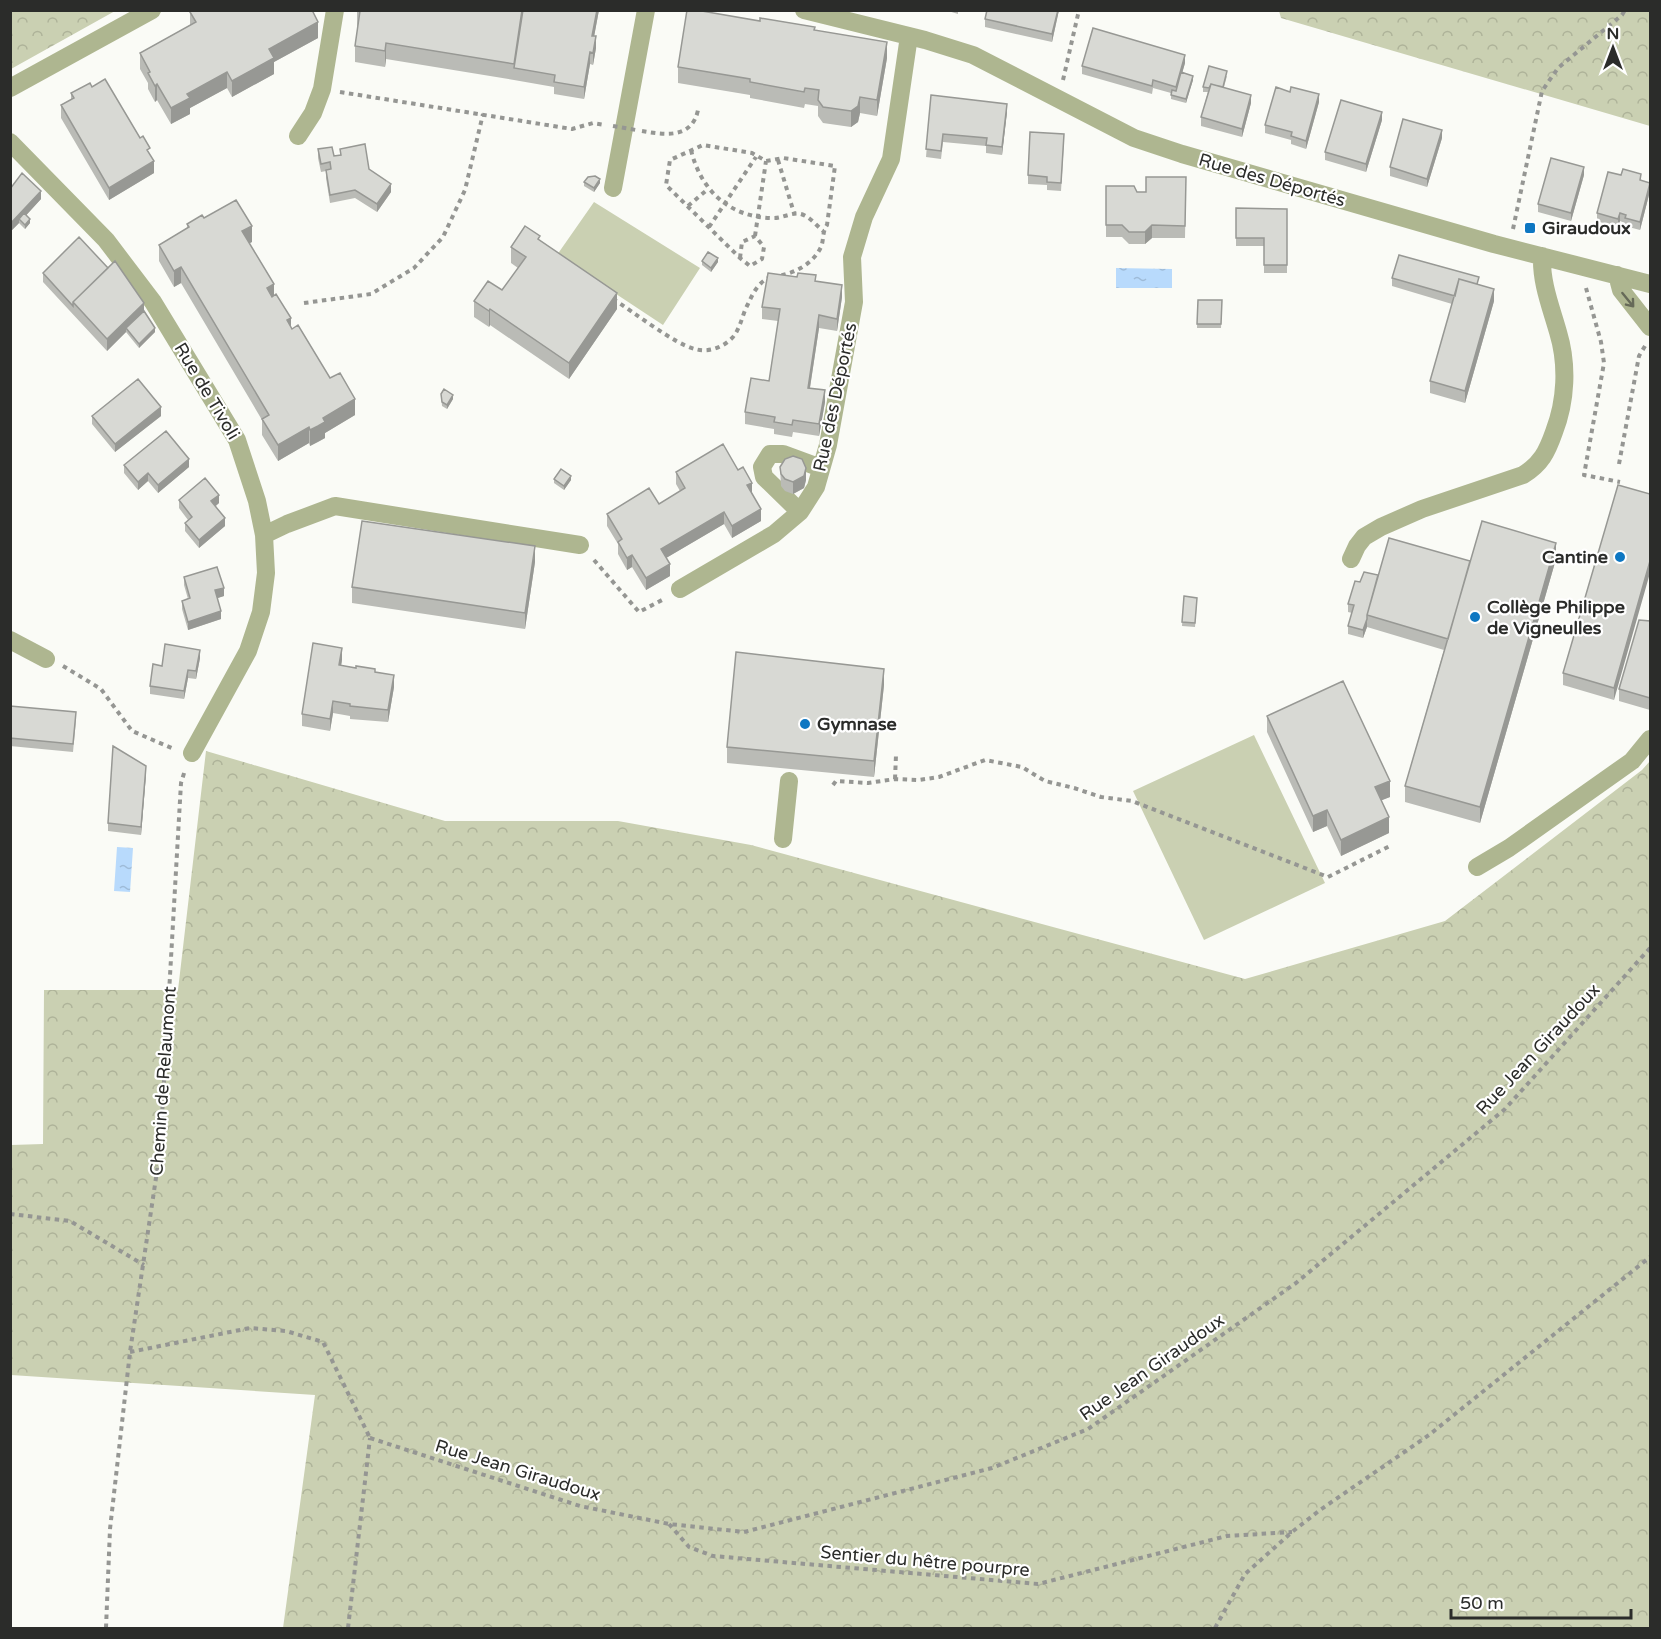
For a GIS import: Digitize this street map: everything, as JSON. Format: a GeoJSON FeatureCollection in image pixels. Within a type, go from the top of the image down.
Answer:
{"type":"FeatureCollection","features":[{"type":"Feature","properties":{"kind":"street"},"geometry":{"type":"LineString","coordinates":[[10,88],[152,10]]}},
{"type":"Feature","properties":{"kind":"street"},"geometry":{"type":"LineString","coordinates":[[298,136],[313,113],[322,89],[335,10]]}},
{"type":"Feature","properties":{"kind":"street"},"geometry":{"type":"LineString","coordinates":[[613,188],[646,10]]}},
{"type":"Feature","properties":{"kind":"street","name":"Rue des Déportés"},"geometry":{"type":"LineString","coordinates":[[804,10],[909,36],[973,55],[1134,138],[1182,154],[1542,256],[1650,284]]}},
{"type":"Feature","properties":{"kind":"street","name":"Rue des Déportés"},"geometry":{"type":"LineString","coordinates":[[680,588],[774,534],[800,512],[816,487],[828,445],[854,302],[852,257],[864,217],[891,159],[909,36]]}},
{"type":"Feature","properties":{"kind":"street","name":"Rue de Tivoli"},"geometry":{"type":"LineString","coordinates":[[10,142],[106,240],[153,302],[237,440],[257,501],[264,535],[266,573],[261,612],[248,651],[192,753]]}},
{"type":"Feature","properties":{"kind":"street"},"geometry":{"type":"LineString","coordinates":[[1351,559],[1364,537],[1381,527],[1422,509],[1523,475],[1536,467],[1546,454],[1557,425],[1564,389],[1564,362],[1559,334],[1541,269],[1542,256]]}},
{"type":"Feature","properties":{"kind":"street"},"geometry":{"type":"LineString","coordinates":[[1617,275],[1621,290],[1650,327]]}},
{"type":"Feature","properties":{"kind":"street"},"geometry":{"type":"LineString","coordinates":[[800,512],[764,477],[762,467],[770,454],[783,454],[821,468]]}},
{"type":"Feature","properties":{"kind":"street"},"geometry":{"type":"LineString","coordinates":[[264,535],[335,507],[580,545]]}},
{"type":"Feature","properties":{"kind":"street"},"geometry":{"type":"LineString","coordinates":[[10,640],[46,658]]}},
{"type":"Feature","properties":{"kind":"street"},"geometry":{"type":"LineString","coordinates":[[1477,867],[1509,848],[1632,761],[1650,739]]}},
{"type":"Feature","properties":{"kind":"street"},"geometry":{"type":"LineString","coordinates":[[783,839],[789,781]]}},
{"type":"Feature","properties":{"kind":"path"},"geometry":{"type":"LineString","coordinates":[[1063,81],[1079,10]]}},
{"type":"Feature","properties":{"kind":"path"},"geometry":{"type":"LineString","coordinates":[[1514,222],[1542,91],[1558,68],[1625,10]]}},
{"type":"Feature","properties":{"kind":"path"},"geometry":{"type":"LineString","coordinates":[[10,17],[10,31]]}},
{"type":"Feature","properties":{"kind":"path"},"geometry":{"type":"LineString","coordinates":[[322,89],[573,129],[593,123],[669,136],[689,128],[696,122],[698,110]]}},
{"type":"Feature","properties":{"kind":"path"},"geometry":{"type":"LineString","coordinates":[[304,303],[371,294],[414,268],[443,237],[465,190],[483,114]]}},
{"type":"Feature","properties":{"kind":"path"},"geometry":{"type":"LineString","coordinates":[[605,293],[682,344],[696,350],[709,350],[723,345],[738,330],[744,311],[765,279],[794,272],[814,256],[821,246],[823,231],[827,225],[835,166],[783,158],[766,161],[752,153],[703,145],[670,160],[666,185],[750,266],[762,259],[764,247],[755,236],[766,161]]}},
{"type":"Feature","properties":{"kind":"path"},"geometry":{"type":"LineString","coordinates":[[691,150],[698,173],[708,189],[725,204],[758,217],[776,218],[794,213],[810,219],[823,231]]}},
{"type":"Feature","properties":{"kind":"path"},"geometry":{"type":"LineString","coordinates":[[709,227],[756,157]]}},
{"type":"Feature","properties":{"kind":"path"},"geometry":{"type":"LineString","coordinates":[[778,160],[794,213]]}},
{"type":"Feature","properties":{"kind":"path"},"geometry":{"type":"LineString","coordinates":[[688,206],[708,189]]}},
{"type":"Feature","properties":{"kind":"path"},"geometry":{"type":"LineString","coordinates":[[740,258],[742,242],[755,236]]}},
{"type":"Feature","properties":{"kind":"path"},"geometry":{"type":"LineString","coordinates":[[1586,267],[1584,280],[1601,342],[1604,363],[1584,475],[1620,482]]}},
{"type":"Feature","properties":{"kind":"path"},"geometry":{"type":"LineString","coordinates":[[1618,464],[1639,356],[1650,337]]}},
{"type":"Feature","properties":{"kind":"path"},"geometry":{"type":"LineString","coordinates":[[580,545],[639,612],[680,588]]}},
{"type":"Feature","properties":{"kind":"path"},"geometry":{"type":"LineString","coordinates":[[46,658],[101,689],[132,731],[173,749],[192,753]]}},
{"type":"Feature","properties":{"kind":"path","name":"Chemin de Relaumont"},"geometry":{"type":"LineString","coordinates":[[106,1629],[110,1529],[130,1352],[160,1151],[181,783],[192,753]]}},
{"type":"Feature","properties":{"kind":"path"},"geometry":{"type":"LineString","coordinates":[[896,779],[897,755]]}},
{"type":"Feature","properties":{"kind":"path"},"geometry":{"type":"LineString","coordinates":[[833,785],[836,781],[868,783],[939,777],[985,760],[1022,767],[1045,781],[1101,797],[1132,801],[1328,877],[1392,845]]}},
{"type":"Feature","properties":{"kind":"path","name":"Rue Jean Giraudoux"},"geometry":{"type":"LineString","coordinates":[[370,1438],[580,1506],[669,1524],[744,1532],[992,1468],[1088,1429],[1296,1283],[1505,1109],[1650,948]]}},
{"type":"Feature","properties":{"kind":"path"},"geometry":{"type":"LineString","coordinates":[[10,1214],[70,1221],[144,1265]]}},
{"type":"Feature","properties":{"kind":"path"},"geometry":{"type":"LineString","coordinates":[[1215,1629],[1220,1616],[1245,1574],[1292,1532],[1429,1435],[1650,1257]]}},
{"type":"Feature","properties":{"kind":"path"},"geometry":{"type":"LineString","coordinates":[[130,1352],[250,1328],[286,1331],[323,1342],[370,1438],[348,1629]]}},
{"type":"Feature","properties":{"kind":"path","name":"Sentier du hêtre pourpre"},"geometry":{"type":"LineString","coordinates":[[669,1524],[689,1547],[713,1556],[1038,1584],[1227,1536],[1292,1532]]}},
{"type":"Feature","properties":{"kind":"green space"},"geometry":{"type":"Polygon","coordinates":[[[11,10],[115,10],[115,11],[11,69],[11,10]]]}},
{"type":"Feature","properties":{"kind":"green space"},"geometry":{"type":"Polygon","coordinates":[[[1279,11],[1650,11],[1650,126],[1281,18],[1279,11]]]}},
{"type":"Feature","properties":{"kind":"green space"},"geometry":{"type":"Polygon","coordinates":[[[594,202],[700,268],[663,325],[557,255],[594,202]]]}},
{"type":"Feature","properties":{"kind":"green space"},"geometry":{"type":"Polygon","coordinates":[[[1254,735],[1325,883],[1204,940],[1133,791],[1254,735]]]}},
{"type":"Feature","properties":{"kind":"green space"},"geometry":{"type":"Polygon","coordinates":[[[206,751],[445,821],[618,821],[751,845],[1245,979],[1445,921],[1642,770],[1650,761],[1650,1628],[283,1628],[315,1395],[11,1375],[11,1145],[43,1144],[44,990],[178,990],[206,751]]]}},
{"type":"Feature","properties":{"kind":"water"},"geometry":{"type":"Polygon","coordinates":[[[1116,268],[1172,269],[1172,288],[1116,288],[1116,268]]]}},
{"type":"Feature","properties":{"kind":"water"},"geometry":{"type":"Polygon","coordinates":[[[117,847],[133,848],[130,892],[114,891],[117,847]]]}},
{"type":"Feature","properties":{"kind":"building"},"geometry":{"type":"Polygon","coordinates":[[[192,10],[312,10],[318,22],[269,49],[274,58],[232,81],[227,72],[187,94],[190,98],[171,108],[157,84],[155,86],[140,53],[196,22],[190,12],[192,10]]]}},
{"type":"Feature","properties":{"kind":"building"},"geometry":{"type":"Polygon","coordinates":[[[358,10],[522,10],[514,64],[386,43],[385,51],[355,46],[360,11],[358,10]]]}},
{"type":"Feature","properties":{"kind":"building"},"geometry":{"type":"Polygon","coordinates":[[[523,10],[597,10],[592,36],[596,36],[593,53],[590,52],[584,87],[554,82],[555,75],[514,68],[523,10]]]}},
{"type":"Feature","properties":{"kind":"building"},"geometry":{"type":"Polygon","coordinates":[[[687,10],[760,21],[760,18],[887,42],[877,100],[860,97],[858,106],[851,111],[823,107],[818,100],[819,90],[805,88],[804,92],[750,82],[750,79],[678,67],[687,10]]]}},
{"type":"Feature","properties":{"kind":"building"},"geometry":{"type":"Polygon","coordinates":[[[987,10],[1058,10],[1052,34],[985,19],[987,10]]]}},
{"type":"Feature","properties":{"kind":"building"},"geometry":{"type":"Polygon","coordinates":[[[1093,28],[1185,55],[1176,87],[1153,80],[1152,86],[1082,66],[1093,28]]]}},
{"type":"Feature","properties":{"kind":"building"},"geometry":{"type":"Polygon","coordinates":[[[1209,66],[1227,71],[1223,87],[1211,84],[1209,88],[1203,87],[1209,66]]]}},
{"type":"Feature","properties":{"kind":"building"},"geometry":{"type":"Polygon","coordinates":[[[1181,72],[1193,76],[1186,99],[1171,95],[1172,90],[1176,91],[1181,72]]]}},
{"type":"Feature","properties":{"kind":"building"},"geometry":{"type":"Polygon","coordinates":[[[105,79],[140,138],[143,136],[150,148],[147,150],[154,161],[109,188],[61,105],[74,98],[71,93],[90,83],[92,87],[105,79]]]}},
{"type":"Feature","properties":{"kind":"building"},"geometry":{"type":"Polygon","coordinates":[[[1211,84],[1251,95],[1242,129],[1201,117],[1211,84]]]}},
{"type":"Feature","properties":{"kind":"building"},"geometry":{"type":"Polygon","coordinates":[[[1276,87],[1290,92],[1291,87],[1319,94],[1306,141],[1291,136],[1292,132],[1265,125],[1276,87]]]}},
{"type":"Feature","properties":{"kind":"building"},"geometry":{"type":"Polygon","coordinates":[[[931,95],[1007,104],[1002,147],[986,145],[987,138],[943,134],[941,151],[926,149],[931,95]]]}},
{"type":"Feature","properties":{"kind":"building"},"geometry":{"type":"Polygon","coordinates":[[[1341,100],[1382,112],[1366,164],[1325,152],[1341,100]]]}},
{"type":"Feature","properties":{"kind":"building"},"geometry":{"type":"Polygon","coordinates":[[[1403,119],[1442,130],[1427,179],[1390,167],[1403,119]]]}},
{"type":"Feature","properties":{"kind":"building"},"geometry":{"type":"Polygon","coordinates":[[[1030,132],[1064,134],[1061,183],[1047,182],[1047,177],[1028,175],[1030,132]]]}},
{"type":"Feature","properties":{"kind":"building"},"geometry":{"type":"Polygon","coordinates":[[[365,144],[369,169],[391,184],[377,204],[355,190],[330,195],[326,170],[331,169],[330,162],[321,164],[318,149],[332,147],[334,156],[341,155],[340,149],[365,144]]]}},
{"type":"Feature","properties":{"kind":"building"},"geometry":{"type":"Polygon","coordinates":[[[1551,158],[1584,167],[1571,213],[1538,204],[1551,158]]]}},
{"type":"Feature","properties":{"kind":"building"},"geometry":{"type":"Polygon","coordinates":[[[1623,169],[1641,174],[1640,180],[1650,183],[1640,222],[1625,218],[1626,215],[1620,213],[1618,219],[1597,213],[1608,172],[1621,175],[1623,169]]]}},
{"type":"Feature","properties":{"kind":"building"},"geometry":{"type":"Polygon","coordinates":[[[22,173],[41,191],[10,224],[10,189],[22,173]]]}},
{"type":"Feature","properties":{"kind":"building"},"geometry":{"type":"Polygon","coordinates":[[[595,176],[600,179],[594,188],[584,182],[588,177],[595,176]]]}},
{"type":"Feature","properties":{"kind":"building"},"geometry":{"type":"Polygon","coordinates":[[[1146,177],[1186,177],[1185,226],[1152,225],[1145,232],[1129,232],[1122,225],[1106,225],[1106,186],[1134,186],[1137,192],[1146,192],[1146,177]]]}},
{"type":"Feature","properties":{"kind":"building"},"geometry":{"type":"Polygon","coordinates":[[[236,200],[252,226],[242,231],[274,284],[267,288],[272,297],[276,294],[291,318],[287,320],[292,329],[298,325],[330,378],[340,373],[355,399],[323,418],[325,422],[310,430],[309,427],[278,445],[262,419],[269,415],[181,267],[174,271],[159,245],[189,227],[187,224],[202,215],[204,218],[236,200]]]}},
{"type":"Feature","properties":{"kind":"building"},"geometry":{"type":"Polygon","coordinates":[[[1236,208],[1287,209],[1287,265],[1264,265],[1264,238],[1236,238],[1236,208]]]}},
{"type":"Feature","properties":{"kind":"building"},"geometry":{"type":"Polygon","coordinates":[[[24,213],[30,219],[25,225],[19,219],[24,213]]]}},
{"type":"Feature","properties":{"kind":"building"},"geometry":{"type":"Polygon","coordinates":[[[525,226],[540,236],[538,239],[617,293],[569,363],[490,309],[489,311],[474,301],[488,281],[502,290],[526,257],[511,247],[525,226]]]}},
{"type":"Feature","properties":{"kind":"building"},"geometry":{"type":"Polygon","coordinates":[[[79,237],[108,268],[73,302],[73,306],[43,273],[79,237]]]}},
{"type":"Feature","properties":{"kind":"building"},"geometry":{"type":"Polygon","coordinates":[[[708,252],[718,258],[711,268],[702,261],[708,252]]]}},
{"type":"Feature","properties":{"kind":"building"},"geometry":{"type":"Polygon","coordinates":[[[1399,255],[1479,277],[1477,284],[1459,279],[1455,296],[1392,278],[1399,255]]]}},
{"type":"Feature","properties":{"kind":"building"},"geometry":{"type":"Polygon","coordinates":[[[115,261],[144,303],[107,339],[73,302],[115,261]]]}},
{"type":"Feature","properties":{"kind":"building"},"geometry":{"type":"Polygon","coordinates":[[[768,273],[797,277],[798,273],[816,275],[815,281],[842,285],[837,319],[819,315],[808,388],[825,390],[819,424],[793,420],[792,425],[774,422],[775,417],[745,412],[751,378],[769,381],[780,309],[762,307],[768,273]]]}},
{"type":"Feature","properties":{"kind":"building"},"geometry":{"type":"Polygon","coordinates":[[[1459,279],[1494,289],[1465,391],[1430,381],[1459,279]]]}},
{"type":"Feature","properties":{"kind":"building"},"geometry":{"type":"Polygon","coordinates":[[[1198,300],[1222,300],[1221,324],[1197,324],[1198,300]]]}},
{"type":"Feature","properties":{"kind":"building"},"geometry":{"type":"Polygon","coordinates":[[[144,311],[155,328],[139,344],[126,328],[144,311]]]}},
{"type":"Feature","properties":{"kind":"building"},"geometry":{"type":"Polygon","coordinates":[[[138,379],[161,407],[115,444],[92,416],[138,379]]]}},
{"type":"Feature","properties":{"kind":"building"},"geometry":{"type":"Polygon","coordinates":[[[444,389],[453,395],[447,405],[442,402],[441,394],[444,389]]]}},
{"type":"Feature","properties":{"kind":"building"},"geometry":{"type":"Polygon","coordinates":[[[166,431],[189,459],[158,485],[148,473],[138,482],[124,465],[166,431]]]}},
{"type":"Feature","properties":{"kind":"building"},"geometry":{"type":"Polygon","coordinates":[[[723,444],[738,470],[743,467],[752,483],[747,485],[761,509],[732,526],[724,512],[661,549],[670,564],[646,578],[632,555],[627,558],[618,542],[622,539],[607,514],[649,488],[659,504],[685,488],[676,472],[723,444]]]}},
{"type":"Feature","properties":{"kind":"building"},"geometry":{"type":"Polygon","coordinates":[[[793,456],[802,459],[806,468],[804,476],[793,482],[785,479],[780,467],[785,459],[793,456]]]}},
{"type":"Feature","properties":{"kind":"building"},"geometry":{"type":"Polygon","coordinates":[[[561,469],[571,476],[564,486],[554,479],[561,469]]]}},
{"type":"Feature","properties":{"kind":"building"},"geometry":{"type":"Polygon","coordinates":[[[205,478],[219,495],[211,501],[225,518],[199,540],[185,523],[192,517],[179,500],[205,478]]]}},
{"type":"Feature","properties":{"kind":"building"},"geometry":{"type":"Polygon","coordinates":[[[1618,485],[1650,494],[1650,561],[1614,688],[1563,673],[1618,485]]]}},
{"type":"Feature","properties":{"kind":"building"},"geometry":{"type":"Polygon","coordinates":[[[362,521],[535,546],[525,613],[352,587],[362,521]]]}},
{"type":"Feature","properties":{"kind":"building"},"geometry":{"type":"Polygon","coordinates":[[[1482,521],[1556,543],[1480,807],[1405,786],[1482,521]]]}},
{"type":"Feature","properties":{"kind":"building"},"geometry":{"type":"Polygon","coordinates":[[[1389,538],[1470,561],[1448,639],[1367,615],[1389,538]]]}},
{"type":"Feature","properties":{"kind":"building"},"geometry":{"type":"Polygon","coordinates":[[[217,567],[224,588],[215,590],[221,611],[188,622],[182,601],[190,598],[184,577],[217,567]]]}},
{"type":"Feature","properties":{"kind":"building"},"geometry":{"type":"Polygon","coordinates":[[[1364,572],[1378,575],[1363,630],[1348,626],[1354,605],[1348,604],[1355,581],[1360,582],[1364,572]]]}},
{"type":"Feature","properties":{"kind":"building"},"geometry":{"type":"Polygon","coordinates":[[[1184,596],[1197,598],[1195,623],[1182,622],[1184,596]]]}},
{"type":"Feature","properties":{"kind":"building"},"geometry":{"type":"Polygon","coordinates":[[[1639,620],[1650,621],[1650,698],[1619,689],[1639,620]]]}},
{"type":"Feature","properties":{"kind":"building"},"geometry":{"type":"Polygon","coordinates":[[[313,643],[342,648],[339,665],[375,669],[375,672],[394,675],[388,710],[350,706],[350,704],[333,701],[330,719],[302,714],[313,643]]]}},
{"type":"Feature","properties":{"kind":"building"},"geometry":{"type":"Polygon","coordinates":[[[165,644],[200,650],[196,671],[188,670],[184,691],[150,686],[153,664],[162,666],[165,644]]]}},
{"type":"Feature","properties":{"kind":"building","name":"Gymnase"},"geometry":{"type":"Polygon","coordinates":[[[736,652],[884,669],[874,761],[727,747],[736,652]]]}},
{"type":"Feature","properties":{"kind":"building"},"geometry":{"type":"Polygon","coordinates":[[[1343,681],[1390,781],[1375,787],[1389,817],[1341,840],[1327,810],[1313,816],[1267,716],[1343,681]]]}},
{"type":"Feature","properties":{"kind":"building"},"geometry":{"type":"Polygon","coordinates":[[[10,706],[76,712],[73,744],[10,738],[10,706]]]}},
{"type":"Feature","properties":{"kind":"building"},"geometry":{"type":"Polygon","coordinates":[[[113,746],[146,766],[141,827],[108,823],[113,746]]]}},
{"type":"Feature","properties":{"kind":"place","name":"Giraudoux"},"geometry":{"type":"Point","coordinates":[1530,228]}},
{"type":"Feature","properties":{"kind":"place","name":"Cantine"},"geometry":{"type":"Point","coordinates":[1620,557]}},
{"type":"Feature","properties":{"kind":"place","name":"Collège Philippe de Vigneulles"},"geometry":{"type":"Point","coordinates":[1475,617]}},
{"type":"Feature","properties":{"kind":"place","name":"Gymnase"},"geometry":{"type":"Point","coordinates":[805,724]}}]}
